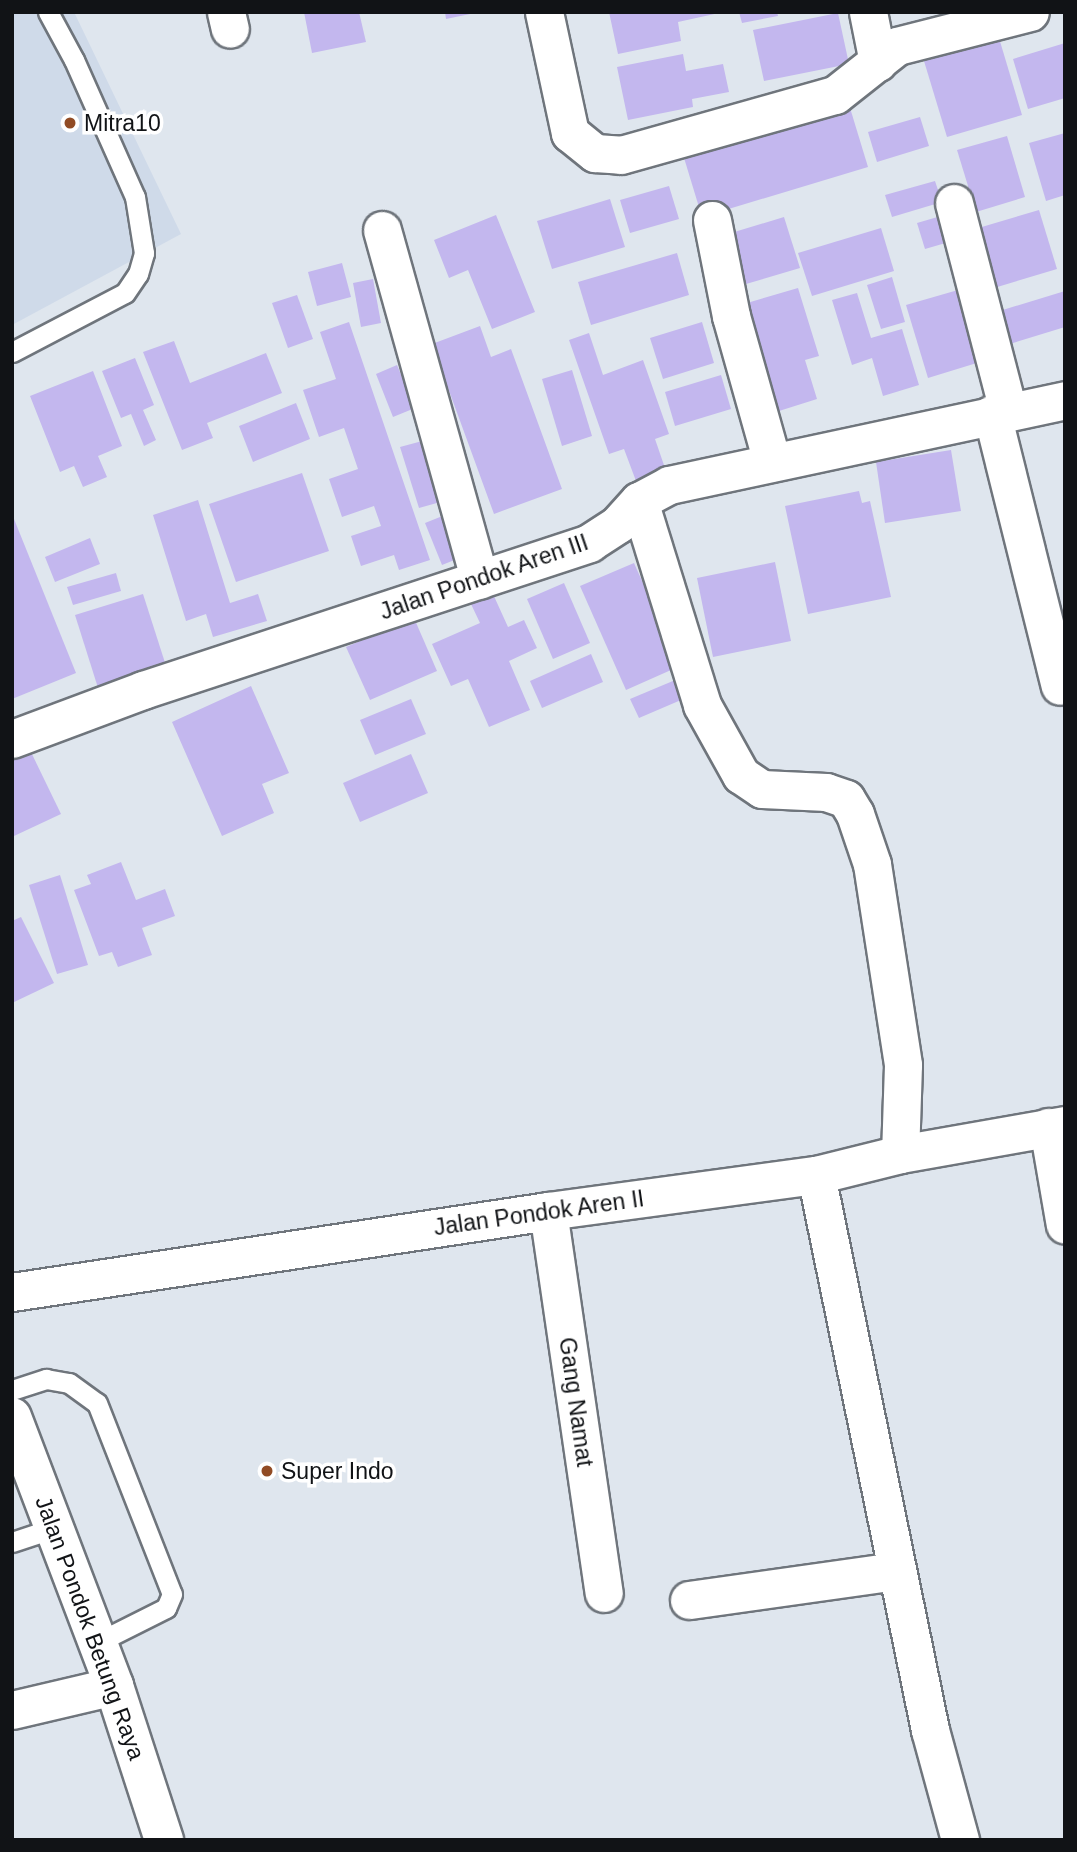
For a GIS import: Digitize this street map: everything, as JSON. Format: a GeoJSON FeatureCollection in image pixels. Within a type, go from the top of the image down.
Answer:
{"type":"FeatureCollection","features":[{"type":"Feature","properties":{"kind":"main road","name":"Jalan Pondok Betung Raya"},"geometry":{"type":"LineString","coordinates":[[12,1417],[114,1686],[164,1840]]}},
{"type":"Feature","properties":{"kind":"street"},"geometry":{"type":"LineString","coordinates":[[544,12],[569,133],[595,153],[621,155],[835,95],[897,46],[1030,12]]}},
{"type":"Feature","properties":{"kind":"street"},"geometry":{"type":"LineString","coordinates":[[868,12],[878,62]]}},
{"type":"Feature","properties":{"kind":"street"},"geometry":{"type":"LineString","coordinates":[[954,203],[1060,686]]}},
{"type":"Feature","properties":{"kind":"street"},"geometry":{"type":"LineString","coordinates":[[712,220],[731,316],[772,463]]}},
{"type":"Feature","properties":{"kind":"street"},"geometry":{"type":"LineString","coordinates":[[382,230],[480,580]]}},
{"type":"Feature","properties":{"kind":"street","name":"Jalan Pondok Aren III"},"geometry":{"type":"LineString","coordinates":[[12,739],[144,690],[589,543],[618,524],[639,501],[669,485],[1065,400]]}},
{"type":"Feature","properties":{"kind":"street"},"geometry":{"type":"LineString","coordinates":[[639,501],[702,705],[741,775],[762,789],[826,792],[846,799],[855,814],[872,864],[903,1065],[900,1154]]}},
{"type":"Feature","properties":{"kind":"street"},"geometry":{"type":"LineString","coordinates":[[1057,1126],[1065,1225]]}},
{"type":"Feature","properties":{"kind":"street","name":"Jalan Pondok Aren II"},"geometry":{"type":"LineString","coordinates":[[12,1292],[548,1210],[816,1175],[900,1154],[1057,1126]]}},
{"type":"Feature","properties":{"kind":"street"},"geometry":{"type":"LineString","coordinates":[[816,1175],[930,1730],[960,1840]]}},
{"type":"Feature","properties":{"kind":"street","name":"Gang Namat"},"geometry":{"type":"LineString","coordinates":[[548,1210],[604,1593]]}},
{"type":"Feature","properties":{"kind":"street"},"geometry":{"type":"LineString","coordinates":[[689,1600],[896,1571]]}},
{"type":"Feature","properties":{"kind":"street"},"geometry":{"type":"LineString","coordinates":[[12,1710],[114,1686]]}},
{"type":"Feature","properties":{"kind":"lane"},"geometry":{"type":"LineString","coordinates":[[12,352],[125,293],[138,274],[144,253],[135,197],[74,60],[48,12]]}},
{"type":"Feature","properties":{"kind":"lane"},"geometry":{"type":"LineString","coordinates":[[12,1390],[46,1379],[69,1383],[97,1403],[172,1594],[166,1608],[96,1643]]}},
{"type":"Feature","properties":{"kind":"lane"},"geometry":{"type":"LineString","coordinates":[[12,1542],[54,1528]]}},
{"type":"Feature","properties":{"kind":"shaded area","name":"Mitra10"},"geometry":{"type":"Polygon","coordinates":[[[12,12],[74,12],[181,234],[12,325],[12,12]]]}},
{"type":"Feature","properties":{"kind":"building"},"geometry":{"type":"Polygon","coordinates":[[[304,12],[359,12],[366,42],[312,53],[304,12]]]}},
{"type":"Feature","properties":{"kind":"building"},"geometry":{"type":"Polygon","coordinates":[[[445,12],[474,12],[475,13],[446,19],[445,12]]]}},
{"type":"Feature","properties":{"kind":"building"},"geometry":{"type":"Polygon","coordinates":[[[609,12],[719,13],[678,22],[681,41],[618,54],[609,12]]]}},
{"type":"Feature","properties":{"kind":"building"},"geometry":{"type":"Polygon","coordinates":[[[739,12],[777,12],[778,16],[742,23],[739,12]]]}},
{"type":"Feature","properties":{"kind":"building"},"geometry":{"type":"Polygon","coordinates":[[[838,13],[849,64],[764,81],[753,30],[838,13]]]}},
{"type":"Feature","properties":{"kind":"building"},"geometry":{"type":"Polygon","coordinates":[[[999,38],[1022,115],[947,137],[924,61],[999,38]]]}},
{"type":"Feature","properties":{"kind":"building"},"geometry":{"type":"Polygon","coordinates":[[[1065,43],[1065,98],[1028,109],[1013,59],[1065,43]]]}},
{"type":"Feature","properties":{"kind":"building"},"geometry":{"type":"Polygon","coordinates":[[[683,54],[686,71],[723,64],[729,92],[692,99],[693,107],[628,120],[617,67],[683,54]]]}},
{"type":"Feature","properties":{"kind":"building"},"geometry":{"type":"Polygon","coordinates":[[[847,98],[868,167],[702,217],[681,148],[847,98]]]}},
{"type":"Feature","properties":{"kind":"building"},"geometry":{"type":"Polygon","coordinates":[[[920,117],[929,146],[877,162],[868,132],[920,117]]]}},
{"type":"Feature","properties":{"kind":"building"},"geometry":{"type":"Polygon","coordinates":[[[1065,133],[1065,195],[1046,201],[1029,143],[1065,133]]]}},
{"type":"Feature","properties":{"kind":"building"},"geometry":{"type":"Polygon","coordinates":[[[1007,136],[1025,197],[976,212],[957,150],[1007,136]]]}},
{"type":"Feature","properties":{"kind":"building"},"geometry":{"type":"Polygon","coordinates":[[[935,181],[942,202],[892,217],[885,195],[935,181]]]}},
{"type":"Feature","properties":{"kind":"building"},"geometry":{"type":"Polygon","coordinates":[[[669,186],[679,219],[630,233],[620,200],[669,186]]]}},
{"type":"Feature","properties":{"kind":"building"},"geometry":{"type":"Polygon","coordinates":[[[610,199],[625,247],[552,269],[537,221],[610,199]]]}},
{"type":"Feature","properties":{"kind":"building"},"geometry":{"type":"Polygon","coordinates":[[[1039,210],[1057,269],[994,288],[975,229],[1039,210]]]}},
{"type":"Feature","properties":{"kind":"building"},"geometry":{"type":"Polygon","coordinates":[[[496,215],[535,312],[492,329],[468,270],[449,278],[434,240],[496,215]]]}},
{"type":"Feature","properties":{"kind":"building"},"geometry":{"type":"Polygon","coordinates":[[[941,216],[949,242],[925,249],[917,223],[941,216]]]}},
{"type":"Feature","properties":{"kind":"building"},"geometry":{"type":"Polygon","coordinates":[[[784,217],[800,268],[746,284],[731,233],[784,217]]]}},
{"type":"Feature","properties":{"kind":"building"},"geometry":{"type":"Polygon","coordinates":[[[881,228],[894,271],[812,296],[798,253],[881,228]]]}},
{"type":"Feature","properties":{"kind":"building"},"geometry":{"type":"Polygon","coordinates":[[[677,253],[689,295],[591,325],[578,282],[677,253]]]}},
{"type":"Feature","properties":{"kind":"building"},"geometry":{"type":"Polygon","coordinates":[[[342,263],[351,297],[317,306],[308,272],[342,263]]]}},
{"type":"Feature","properties":{"kind":"building"},"geometry":{"type":"Polygon","coordinates":[[[892,277],[905,322],[881,329],[867,285],[892,277]]]}},
{"type":"Feature","properties":{"kind":"building"},"geometry":{"type":"Polygon","coordinates":[[[373,279],[381,323],[361,327],[353,283],[373,279]]]}},
{"type":"Feature","properties":{"kind":"building"},"geometry":{"type":"Polygon","coordinates":[[[798,288],[819,356],[805,360],[817,399],[779,411],[747,303],[798,288]]]}},
{"type":"Feature","properties":{"kind":"building"},"geometry":{"type":"Polygon","coordinates":[[[958,290],[980,362],[928,378],[906,305],[958,290]]]}},
{"type":"Feature","properties":{"kind":"building"},"geometry":{"type":"Polygon","coordinates":[[[1065,291],[1065,327],[1003,346],[993,313],[1065,291]]]}},
{"type":"Feature","properties":{"kind":"building"},"geometry":{"type":"Polygon","coordinates":[[[857,293],[871,338],[902,329],[919,385],[883,396],[872,358],[852,365],[832,300],[857,293]]]}},
{"type":"Feature","properties":{"kind":"building"},"geometry":{"type":"Polygon","coordinates":[[[297,295],[313,339],[288,348],[272,303],[297,295]]]}},
{"type":"Feature","properties":{"kind":"building"},"geometry":{"type":"Polygon","coordinates":[[[349,322],[430,560],[399,570],[394,555],[361,566],[351,536],[381,526],[374,506],[342,517],[329,479],[358,469],[344,428],[319,437],[303,390],[336,379],[320,332],[349,322]]]}},
{"type":"Feature","properties":{"kind":"building"},"geometry":{"type":"Polygon","coordinates":[[[702,322],[714,363],[663,379],[650,338],[702,322]]]}},
{"type":"Feature","properties":{"kind":"building"},"geometry":{"type":"Polygon","coordinates":[[[480,326],[491,357],[511,349],[562,489],[494,514],[432,344],[480,326]]]}},
{"type":"Feature","properties":{"kind":"building"},"geometry":{"type":"Polygon","coordinates":[[[589,333],[603,375],[643,360],[669,434],[655,439],[666,471],[636,481],[624,449],[609,454],[569,340],[589,333]]]}},
{"type":"Feature","properties":{"kind":"building"},"geometry":{"type":"Polygon","coordinates":[[[174,341],[190,383],[266,353],[282,393],[207,423],[213,438],[182,450],[143,352],[174,341]]]}},
{"type":"Feature","properties":{"kind":"building"},"geometry":{"type":"Polygon","coordinates":[[[135,358],[154,405],[143,410],[156,440],[144,446],[131,414],[121,418],[102,371],[135,358]]]}},
{"type":"Feature","properties":{"kind":"building"},"geometry":{"type":"Polygon","coordinates":[[[397,365],[415,408],[393,417],[376,374],[397,365]]]}},
{"type":"Feature","properties":{"kind":"building"},"geometry":{"type":"Polygon","coordinates":[[[572,370],[592,436],[562,446],[542,379],[572,370]]]}},
{"type":"Feature","properties":{"kind":"building"},"geometry":{"type":"Polygon","coordinates":[[[93,371],[122,446],[98,456],[107,477],[83,487],[74,466],[60,472],[30,396],[93,371]]]}},
{"type":"Feature","properties":{"kind":"building"},"geometry":{"type":"Polygon","coordinates":[[[721,375],[731,409],[675,426],[665,392],[721,375]]]}},
{"type":"Feature","properties":{"kind":"building"},"geometry":{"type":"Polygon","coordinates":[[[296,403],[310,439],[253,462],[239,426],[296,403]]]}},
{"type":"Feature","properties":{"kind":"building"},"geometry":{"type":"Polygon","coordinates":[[[426,440],[444,501],[419,508],[400,447],[426,440]]]}},
{"type":"Feature","properties":{"kind":"building"},"geometry":{"type":"Polygon","coordinates":[[[951,450],[961,511],[885,523],[876,462],[951,450]]]}},
{"type":"Feature","properties":{"kind":"building"},"geometry":{"type":"Polygon","coordinates":[[[302,473],[329,551],[236,582],[209,504],[302,473]]]}},
{"type":"Feature","properties":{"kind":"building"},"geometry":{"type":"Polygon","coordinates":[[[859,491],[862,503],[870,501],[891,597],[808,614],[785,506],[859,491]]]}},
{"type":"Feature","properties":{"kind":"building"},"geometry":{"type":"Polygon","coordinates":[[[198,500],[230,603],[258,594],[267,621],[213,637],[206,614],[186,621],[153,515],[198,500]]]}},
{"type":"Feature","properties":{"kind":"building"},"geometry":{"type":"Polygon","coordinates":[[[450,513],[467,555],[442,565],[425,523],[450,513]]]}},
{"type":"Feature","properties":{"kind":"building"},"geometry":{"type":"Polygon","coordinates":[[[12,514],[76,673],[12,699],[12,514]]]}},
{"type":"Feature","properties":{"kind":"building"},"geometry":{"type":"Polygon","coordinates":[[[90,538],[100,564],[55,582],[45,557],[90,538]]]}},
{"type":"Feature","properties":{"kind":"building"},"geometry":{"type":"Polygon","coordinates":[[[775,562],[791,641],[713,657],[697,578],[775,562]]]}},
{"type":"Feature","properties":{"kind":"building"},"geometry":{"type":"Polygon","coordinates":[[[634,563],[680,666],[626,690],[580,586],[634,563]]]}},
{"type":"Feature","properties":{"kind":"building"},"geometry":{"type":"Polygon","coordinates":[[[116,573],[121,591],[73,605],[67,587],[116,573]]]}},
{"type":"Feature","properties":{"kind":"building"},"geometry":{"type":"Polygon","coordinates":[[[564,583],[590,643],[553,659],[527,599],[564,583]]]}},
{"type":"Feature","properties":{"kind":"building"},"geometry":{"type":"Polygon","coordinates":[[[143,594],[167,669],[99,691],[75,615],[143,594]]]}},
{"type":"Feature","properties":{"kind":"building"},"geometry":{"type":"Polygon","coordinates":[[[493,594],[508,627],[524,620],[537,648],[509,661],[530,710],[489,727],[468,679],[451,686],[432,644],[480,623],[471,604],[493,594]]]}},
{"type":"Feature","properties":{"kind":"building"},"geometry":{"type":"Polygon","coordinates":[[[414,618],[437,671],[370,700],[346,647],[414,618]]]}},
{"type":"Feature","properties":{"kind":"building"},"geometry":{"type":"Polygon","coordinates":[[[591,654],[603,682],[542,708],[530,681],[591,654]]]}},
{"type":"Feature","properties":{"kind":"building"},"geometry":{"type":"Polygon","coordinates":[[[680,678],[688,697],[639,718],[630,699],[680,678]]]}},
{"type":"Feature","properties":{"kind":"building"},"geometry":{"type":"Polygon","coordinates":[[[251,686],[289,773],[262,784],[274,813],[222,836],[172,722],[251,686]]]}},
{"type":"Feature","properties":{"kind":"building"},"geometry":{"type":"Polygon","coordinates":[[[411,699],[426,734],[375,755],[360,720],[411,699]]]}},
{"type":"Feature","properties":{"kind":"building"},"geometry":{"type":"Polygon","coordinates":[[[29,748],[61,814],[14,836],[12,756],[29,748]]]}},
{"type":"Feature","properties":{"kind":"building"},"geometry":{"type":"Polygon","coordinates":[[[411,754],[428,793],[360,822],[343,783],[411,754]]]}},
{"type":"Feature","properties":{"kind":"building"},"geometry":{"type":"Polygon","coordinates":[[[121,862],[136,900],[165,889],[175,916],[142,928],[152,955],[118,967],[112,952],[99,956],[74,890],[91,884],[87,875],[121,862]]]}},
{"type":"Feature","properties":{"kind":"building"},"geometry":{"type":"Polygon","coordinates":[[[60,875],[88,965],[57,974],[29,885],[60,875]]]}},
{"type":"Feature","properties":{"kind":"building"},"geometry":{"type":"Polygon","coordinates":[[[21,917],[54,983],[12,1003],[12,921],[21,917]]]}},
{"type":"Feature","properties":{"kind":"place","name":"Mitra10"},"geometry":{"type":"Point","coordinates":[70,123]}},
{"type":"Feature","properties":{"kind":"place","name":"Super Indo"},"geometry":{"type":"Point","coordinates":[267,1471]}}]}
